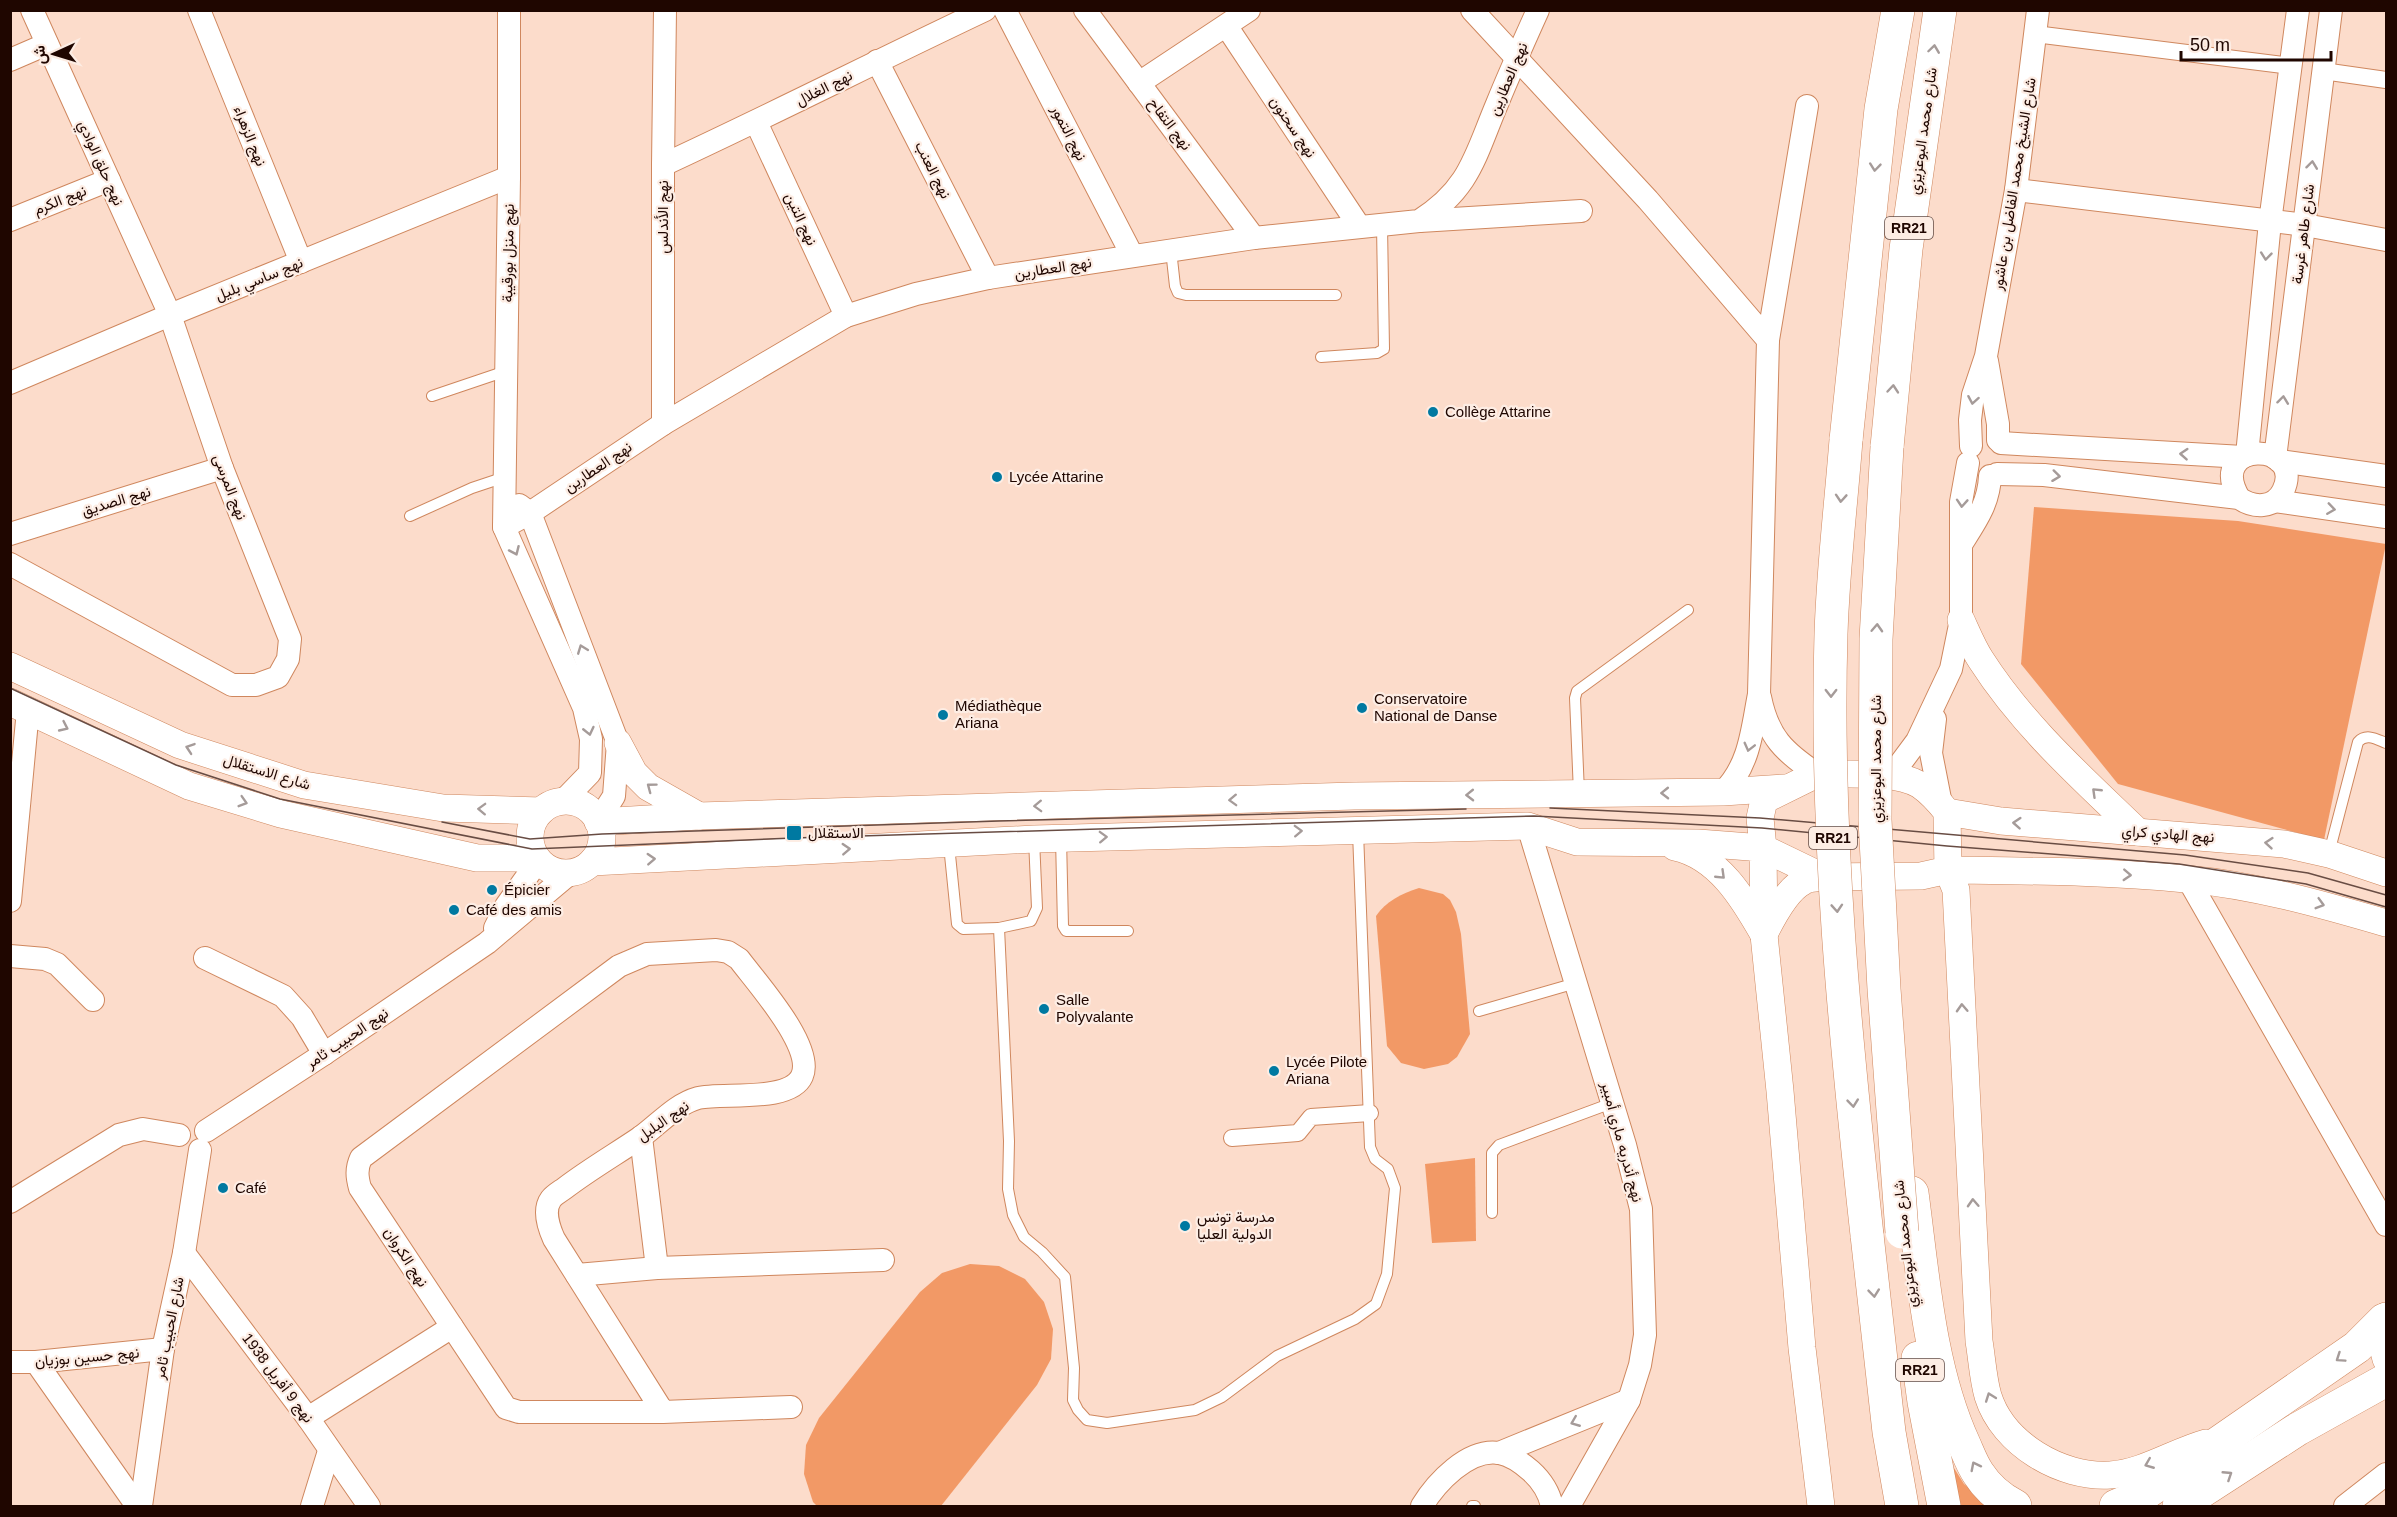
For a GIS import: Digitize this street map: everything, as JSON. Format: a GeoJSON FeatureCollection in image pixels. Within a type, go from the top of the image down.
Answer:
{"type":"FeatureCollection","features":[{"type":"Feature","properties":{"kind":"highway"},"geometry":{"type":"LineString","coordinates":[[1876,10],[1874,25],[1881,109]]}},
{"type":"Feature","properties":{"kind":"highway","name":"RR21"},"geometry":{"type":"LineString","coordinates":[[1898,10],[1881,109],[1846,440],[1831,633],[1831,817],[1845,1030],[1889,1432],[1902,1506]]}},
{"type":"Feature","properties":{"kind":"highway","name":"شارع محمد البوعزيزي"},"geometry":{"type":"LineString","coordinates":[[1940,10],[1906,249],[1887,447],[1876,639],[1875,820],[1884,989],[1909,1227],[1924,1402],[1944,1506]]}},
{"type":"Feature","properties":{"kind":"highway"},"geometry":{"type":"LineString","coordinates":[[1909,1227],[1947,1397],[1957,1428],[1977,1472],[1993,1491],[2015,1506]]}},
{"type":"Feature","properties":{"kind":"highway"},"geometry":{"type":"LineString","coordinates":[[2116,1506],[2143,1495],[2356,1347],[2385,1318]]}},
{"type":"Feature","properties":{"kind":"highway"},"geometry":{"type":"LineString","coordinates":[[2179,1506],[2298,1430],[2386,1380]]}},
{"type":"Feature","properties":{"kind":"highway"},"geometry":{"type":"LineString","coordinates":[[1889,1432],[1897,1506]]}},
{"type":"Feature","properties":{"kind":"street","name":"نهج حلق الوادي"},"geometry":{"type":"LineString","coordinates":[[33,10],[170,315]]}},
{"type":"Feature","properties":{"kind":"street","name":"نهج الزهراء"},"geometry":{"type":"LineString","coordinates":[[199,10],[301,262]]}},
{"type":"Feature","properties":{"kind":"street","name":"نهج منزل بورقيبة"},"geometry":{"type":"LineString","coordinates":[[504,527],[509,10]]}},
{"type":"Feature","properties":{"kind":"street","name":"نهج الأندلس"},"geometry":{"type":"LineString","coordinates":[[663,424],[665,10]]}},
{"type":"Feature","properties":{"kind":"street","name":"نهج الغلال"},"geometry":{"type":"LineString","coordinates":[[663,165],[985,10]]}},
{"type":"Feature","properties":{"kind":"street","name":"نهج التمور"},"geometry":{"type":"LineString","coordinates":[[1005,10],[1132,255]]}},
{"type":"Feature","properties":{"kind":"street","name":"نهج التفاح"},"geometry":{"type":"LineString","coordinates":[[1085,10],[1254,238]]}},
{"type":"Feature","properties":{"kind":"street"},"geometry":{"type":"LineString","coordinates":[[1139,83],[1250,10]]}},
{"type":"Feature","properties":{"kind":"street"},"geometry":{"type":"LineString","coordinates":[[1472,10],[1648,200],[1768,340]]}},
{"type":"Feature","properties":{"kind":"street","name":"نهج العطارين"},"geometry":{"type":"LineString","coordinates":[[504,527],[530,513],[663,424],[846,316],[916,294],[988,278],[1254,238],[1419,221],[1439,208],[1457,189],[1477,156],[1538,10]]}},
{"type":"Feature","properties":{"kind":"street","name":"شارع الشيخ محمد الفاضل بن عاشور"},"geometry":{"type":"LineString","coordinates":[[1986,356],[2016,190],[2038,10]]}},
{"type":"Feature","properties":{"kind":"street"},"geometry":{"type":"LineString","coordinates":[[2239,498],[2232,477],[2235,466],[2245,456],[2270,222],[2298,10]]}},
{"type":"Feature","properties":{"kind":"street","name":"شارع طاهر غرسة"},"geometry":{"type":"LineString","coordinates":[[2277,459],[2331,10]]}},
{"type":"Feature","properties":{"kind":"street","name":"نهج سحنون"},"geometry":{"type":"LineString","coordinates":[[1227,27],[1359,226]]}},
{"type":"Feature","properties":{"kind":"street"},"geometry":{"type":"LineString","coordinates":[[2035,34],[2291,66]]}},
{"type":"Feature","properties":{"kind":"street"},"geometry":{"type":"LineString","coordinates":[[10,60],[47,44]]}},
{"type":"Feature","properties":{"kind":"street","name":"نهج العنب"},"geometry":{"type":"LineString","coordinates":[[877,61],[988,278]]}},
{"type":"Feature","properties":{"kind":"street"},"geometry":{"type":"LineString","coordinates":[[2323,71],[2386,80]]}},
{"type":"Feature","properties":{"kind":"street"},"geometry":{"type":"LineString","coordinates":[[1723,792],[1735,780],[1744,765],[1759,694],[1768,340],[1807,106]]}},
{"type":"Feature","properties":{"kind":"street","name":"نهج التين"},"geometry":{"type":"LineString","coordinates":[[756,122],[846,316]]}},
{"type":"Feature","properties":{"kind":"street","name":"نهج ساسي بليل"},"geometry":{"type":"LineString","coordinates":[[10,383],[170,315],[509,177]]}},
{"type":"Feature","properties":{"kind":"street","name":"نهج الكرم"},"geometry":{"type":"LineString","coordinates":[[10,220],[109,180]]}},
{"type":"Feature","properties":{"kind":"street"},"geometry":{"type":"LineString","coordinates":[[2016,190],[2305,225],[2386,240]]}},
{"type":"Feature","properties":{"kind":"street"},"geometry":{"type":"LineString","coordinates":[[1419,221],[1581,211]]}},
{"type":"Feature","properties":{"kind":"street","name":"نهج المرسى"},"geometry":{"type":"LineString","coordinates":[[10,564],[232,685],[256,685],[278,677],[288,659],[290,639],[222,468],[170,315]]}},
{"type":"Feature","properties":{"kind":"street"},"geometry":{"type":"LineString","coordinates":[[1962,543],[1983,510],[1994,475],[2003,468],[2007,459],[2006,450],[1999,441],[1986,356]]}},
{"type":"Feature","properties":{"kind":"street"},"geometry":{"type":"LineString","coordinates":[[1891,776],[1917,741],[1951,669],[1960,620],[1961,501],[1969,454],[1970,420],[1974,395],[1986,356]]}},
{"type":"Feature","properties":{"kind":"street"},"geometry":{"type":"LineString","coordinates":[[1969,454],[1977,440],[1985,437],[1999,441],[2245,456],[2262,452],[2277,459],[2386,476]]}},
{"type":"Feature","properties":{"kind":"street"},"geometry":{"type":"LineString","coordinates":[[1969,454],[1977,474],[2043,475],[2239,498],[2256,506],[2275,501],[2282,492],[2285,482],[2284,471],[2277,459]]}},
{"type":"Feature","properties":{"kind":"street","name":"نهج الصديق"},"geometry":{"type":"LineString","coordinates":[[10,534],[222,468]]}},
{"type":"Feature","properties":{"kind":"street"},"geometry":{"type":"LineString","coordinates":[[505,486],[530,513],[618,743],[634,773],[648,786],[699,816]]}},
{"type":"Feature","properties":{"kind":"street"},"geometry":{"type":"LineString","coordinates":[[2275,501],[2386,517]]}},
{"type":"Feature","properties":{"kind":"street"},"geometry":{"type":"LineString","coordinates":[[504,527],[584,708],[591,739],[590,774],[552,806],[531,829],[530,839],[537,860]]}},
{"type":"Feature","properties":{"kind":"street"},"geometry":{"type":"LineString","coordinates":[[1960,620],[1980,658],[2013,705],[2048,746],[2138,832]]}},
{"type":"Feature","properties":{"kind":"street","name":"شارع الاستقلال"},"geometry":{"type":"LineString","coordinates":[[10,666],[180,745],[304,785],[443,808],[552,806]]}},
{"type":"Feature","properties":{"kind":"street"},"geometry":{"type":"LineString","coordinates":[[1759,694],[1767,723],[1777,740],[1790,756],[1817,774]]}},
{"type":"Feature","properties":{"kind":"street"},"geometry":{"type":"LineString","coordinates":[[1938,700],[1931,753],[1944,808],[1948,870],[1956,890],[1979,1341],[1988,1396],[2007,1429],[2033,1454],[2078,1473],[2111,1475],[2140,1468],[2192,1447],[2224,1438]]}},
{"type":"Feature","properties":{"kind":"street"},"geometry":{"type":"LineString","coordinates":[[10,900],[19,706],[189,786],[281,814],[477,858],[537,860],[552,871],[949,843],[1358,829],[1528,826],[1577,842]]}},
{"type":"Feature","properties":{"kind":"street"},"geometry":{"type":"LineString","coordinates":[[598,821],[614,796],[618,743]]}},
{"type":"Feature","properties":{"kind":"street"},"geometry":{"type":"LineString","coordinates":[[1821,1506],[1801,1336],[1764,935],[1763,848],[1760,818],[1764,800],[1784,788],[1817,774],[1891,776],[1909,779],[1922,786],[1944,808]]}},
{"type":"Feature","properties":{"kind":"street"},"geometry":{"type":"LineString","coordinates":[[598,821],[1354,796],[1723,792],[1784,788]]}},
{"type":"Feature","properties":{"kind":"street"},"geometry":{"type":"LineString","coordinates":[[552,806],[583,806],[598,821],[602,834],[601,846],[581,868]]}},
{"type":"Feature","properties":{"kind":"street","name":"نهج الهادي كراي"},"geometry":{"type":"LineString","coordinates":[[1944,808],[2001,821],[2284,844],[2329,854],[2386,873]]}},
{"type":"Feature","properties":{"kind":"street","name":"نهج أندريه ماري أمبير"},"geometry":{"type":"LineString","coordinates":[[1528,826],[1612,1103],[1641,1209],[1645,1335],[1638,1375],[1629,1400],[1569,1506]]}},
{"type":"Feature","properties":{"kind":"street"},"geometry":{"type":"LineString","coordinates":[[1544,877],[1552,856],[1561,845],[1577,842],[1651,842],[1746,845],[1763,848],[1823,877]]}},
{"type":"Feature","properties":{"kind":"street"},"geometry":{"type":"LineString","coordinates":[[1651,842],[1683,849],[1704,860],[1732,885],[1764,935]]}},
{"type":"Feature","properties":{"kind":"street","name":"نهج الحبيب ثامر"},"geometry":{"type":"LineString","coordinates":[[487,943],[506,906],[537,860]]}},
{"type":"Feature","properties":{"kind":"street","name":"نهج الحبيب ثامر"},"geometry":{"type":"LineString","coordinates":[[203,1140],[487,943],[536,900],[581,868]]}},
{"type":"Feature","properties":{"kind":"street"},"geometry":{"type":"LineString","coordinates":[[1764,935],[1773,915],[1786,897],[1803,881],[1823,877],[1921,876],[1948,870],[2069,872],[2188,879],[2299,898],[2386,922]]}},
{"type":"Feature","properties":{"kind":"street"},"geometry":{"type":"LineString","coordinates":[[2188,879],[2386,1225]]}},
{"type":"Feature","properties":{"kind":"street","name":"نهج البلبل"},"geometry":{"type":"LineString","coordinates":[[647,954],[716,950],[728,952],[739,959],[787,1024],[800,1048],[804,1062],[802,1076],[797,1083],[775,1093],[698,1098],[683,1104],[641,1137],[583,1174],[550,1200],[547,1213],[554,1239],[663,1412]]}},
{"type":"Feature","properties":{"kind":"street","name":"نهج الكروان"},"geometry":{"type":"LineString","coordinates":[[647,954],[619,966],[361,1158],[357,1177],[360,1188],[506,1408],[519,1412],[663,1412],[791,1407]]}},
{"type":"Feature","properties":{"kind":"street"},"geometry":{"type":"LineString","coordinates":[[10,956],[45,959],[57,964],[93,1000]]}},
{"type":"Feature","properties":{"kind":"street"},"geometry":{"type":"LineString","coordinates":[[205,957],[283,996],[302,1017],[324,1054]]}},
{"type":"Feature","properties":{"kind":"street"},"geometry":{"type":"LineString","coordinates":[[1232,1138],[1298,1133],[1311,1117],[1370,1113]]}},
{"type":"Feature","properties":{"kind":"street"},"geometry":{"type":"LineString","coordinates":[[10,1202],[119,1135],[143,1129],[179,1135],[183,1126],[192,1123],[202,1126],[203,1140]]}},
{"type":"Feature","properties":{"kind":"street"},"geometry":{"type":"LineString","coordinates":[[641,1137],[657,1268]]}},
{"type":"Feature","properties":{"kind":"street","name":"شارع الحبيب ثامر"},"geometry":{"type":"LineString","coordinates":[[139,1506],[163,1349],[203,1140]]}},
{"type":"Feature","properties":{"kind":"street","name":"نهج 9 أفريل 1938"},"geometry":{"type":"LineString","coordinates":[[183,1253],[308,1418],[369,1506]]}},
{"type":"Feature","properties":{"kind":"street"},"geometry":{"type":"LineString","coordinates":[[577,1275],[657,1268],[883,1260]]}},
{"type":"Feature","properties":{"kind":"street"},"geometry":{"type":"LineString","coordinates":[[2385,1318],[2381,1340],[2386,1359]]}},
{"type":"Feature","properties":{"kind":"street"},"geometry":{"type":"LineString","coordinates":[[308,1418],[452,1327]]}},
{"type":"Feature","properties":{"kind":"street","name":"نهج حسين بوزيان"},"geometry":{"type":"LineString","coordinates":[[10,1362],[36,1362],[163,1349]]}},
{"type":"Feature","properties":{"kind":"street"},"geometry":{"type":"LineString","coordinates":[[36,1362],[139,1506]]}},
{"type":"Feature","properties":{"kind":"street"},"geometry":{"type":"LineString","coordinates":[[1422,1506],[1442,1479],[1457,1466],[1477,1456],[1499,1453],[1629,1400]]}},
{"type":"Feature","properties":{"kind":"street"},"geometry":{"type":"LineString","coordinates":[[312,1506],[329,1451]]}},
{"type":"Feature","properties":{"kind":"street"},"geometry":{"type":"LineString","coordinates":[[1499,1453],[1522,1463],[1535,1475],[1550,1494],[1552,1506]]}},
{"type":"Feature","properties":{"kind":"street"},"geometry":{"type":"LineString","coordinates":[[2345,1506],[2386,1474]]}},
{"type":"Feature","properties":{"kind":"lane"},"geometry":{"type":"LineString","coordinates":[[1322,357],[1377,353],[1384,349],[1382,225]]}},
{"type":"Feature","properties":{"kind":"lane"},"geometry":{"type":"LineString","coordinates":[[1171,249],[1174,286],[1178,293],[1186,295],[1336,295]]}},
{"type":"Feature","properties":{"kind":"lane"},"geometry":{"type":"LineString","coordinates":[[432,396],[506,370]]}},
{"type":"Feature","properties":{"kind":"lane"},"geometry":{"type":"LineString","coordinates":[[410,516],[472,488],[505,486]]}},
{"type":"Feature","properties":{"kind":"lane"},"geometry":{"type":"LineString","coordinates":[[1579,794],[1576,691],[1688,610]]}},
{"type":"Feature","properties":{"kind":"lane"},"geometry":{"type":"LineString","coordinates":[[2329,854],[2358,742],[2369,736],[2386,743]]}},
{"type":"Feature","properties":{"kind":"lane"},"geometry":{"type":"LineString","coordinates":[[999,928],[1009,1141],[1008,1189],[1013,1215],[1024,1237],[1042,1252],[1065,1277],[1074,1368],[1073,1400],[1087,1420],[1107,1423],[1195,1410],[1222,1397],[1277,1356],[1355,1319],[1376,1304],[1387,1274],[1395,1188],[1388,1169],[1375,1159],[1370,1147],[1358,829]]}},
{"type":"Feature","properties":{"kind":"lane"},"geometry":{"type":"LineString","coordinates":[[1061,838],[1063,926],[1066,932],[1128,931]]}},
{"type":"Feature","properties":{"kind":"lane"},"geometry":{"type":"LineString","coordinates":[[949,843],[957,924],[963,929],[999,928],[1031,921],[1037,908],[1034,839]]}},
{"type":"Feature","properties":{"kind":"lane"},"geometry":{"type":"LineString","coordinates":[[1479,1011],[1576,983]]}},
{"type":"Feature","properties":{"kind":"lane"},"geometry":{"type":"LineString","coordinates":[[1492,1213],[1492,1153],[1499,1145],[1612,1103]]}},
{"type":"Feature","properties":{"kind":"shaded area"},"geometry":{"type":"Polygon","coordinates":[[[2034,507],[2238,521],[2386,544],[2324,840],[2118,784],[2021,664],[2034,507]]]}},
{"type":"Feature","properties":{"kind":"shaded area"},"geometry":{"type":"Polygon","coordinates":[[[1419,888],[1443,894],[1450,900],[1456,912],[1461,934],[1470,1034],[1457,1057],[1448,1064],[1424,1069],[1401,1063],[1387,1046],[1376,916],[1394,899],[1419,888]]]}},
{"type":"Feature","properties":{"kind":"shaded area"},"geometry":{"type":"Polygon","coordinates":[[[1475,1158],[1476,1241],[1432,1243],[1425,1164],[1475,1158]]]}},
{"type":"Feature","properties":{"kind":"shaded area"},"geometry":{"type":"Polygon","coordinates":[[[970,1264],[999,1266],[1025,1279],[1044,1302],[1053,1329],[1051,1359],[1037,1385],[941,1506],[817,1506],[813,1502],[804,1474],[806,1445],[819,1418],[920,1292],[942,1273],[970,1264]]]}},
{"type":"Feature","properties":{"kind":"shaded area"},"geometry":{"type":"Polygon","coordinates":[[[1949,1460],[1964,1484],[1991,1506],[1958,1506],[1949,1460]]]}},
{"type":"Feature","properties":{"kind":"tram line"},"geometry":{"type":"LineString","coordinates":[[10,688],[176,765],[280,799],[532,849],[794,838],[1534,816],[1762,828],[1947,846],[2179,864],[2306,884],[2386,907]]}},
{"type":"Feature","properties":{"kind":"tram line"},"geometry":{"type":"LineString","coordinates":[[1550,808],[1760,818],[2185,855],[2308,873],[2386,895]]}},
{"type":"Feature","properties":{"kind":"tram line"},"geometry":{"type":"LineString","coordinates":[[442,822],[530,839],[602,834],[999,821],[1466,809]]}},
{"type":"Feature","properties":{"kind":"place","name":"Collège Attarine"},"geometry":{"type":"Point","coordinates":[1433,412]}},
{"type":"Feature","properties":{"kind":"place","name":"Lycée Attarine"},"geometry":{"type":"Point","coordinates":[997,477]}},
{"type":"Feature","properties":{"kind":"place","name":"Conservatoire National de Danse"},"geometry":{"type":"Point","coordinates":[1362,708]}},
{"type":"Feature","properties":{"kind":"place","name":"Médiathèque Ariana"},"geometry":{"type":"Point","coordinates":[943,715]}},
{"type":"Feature","properties":{"kind":"place","name":"الاستقلال"},"geometry":{"type":"Point","coordinates":[794,833]}},
{"type":"Feature","properties":{"kind":"place","name":"Épicier"},"geometry":{"type":"Point","coordinates":[492,890]}},
{"type":"Feature","properties":{"kind":"place","name":"Café des amis"},"geometry":{"type":"Point","coordinates":[454,910]}},
{"type":"Feature","properties":{"kind":"place","name":"Salle Polyvalante"},"geometry":{"type":"Point","coordinates":[1044,1009]}},
{"type":"Feature","properties":{"kind":"place","name":"Lycée Pilote Ariana"},"geometry":{"type":"Point","coordinates":[1274,1071]}},
{"type":"Feature","properties":{"kind":"place","name":"Café"},"geometry":{"type":"Point","coordinates":[223,1188]}},
{"type":"Feature","properties":{"kind":"place","name":"مدرسة تونس الدولية العليا"},"geometry":{"type":"Point","coordinates":[1185,1226]}}]}
